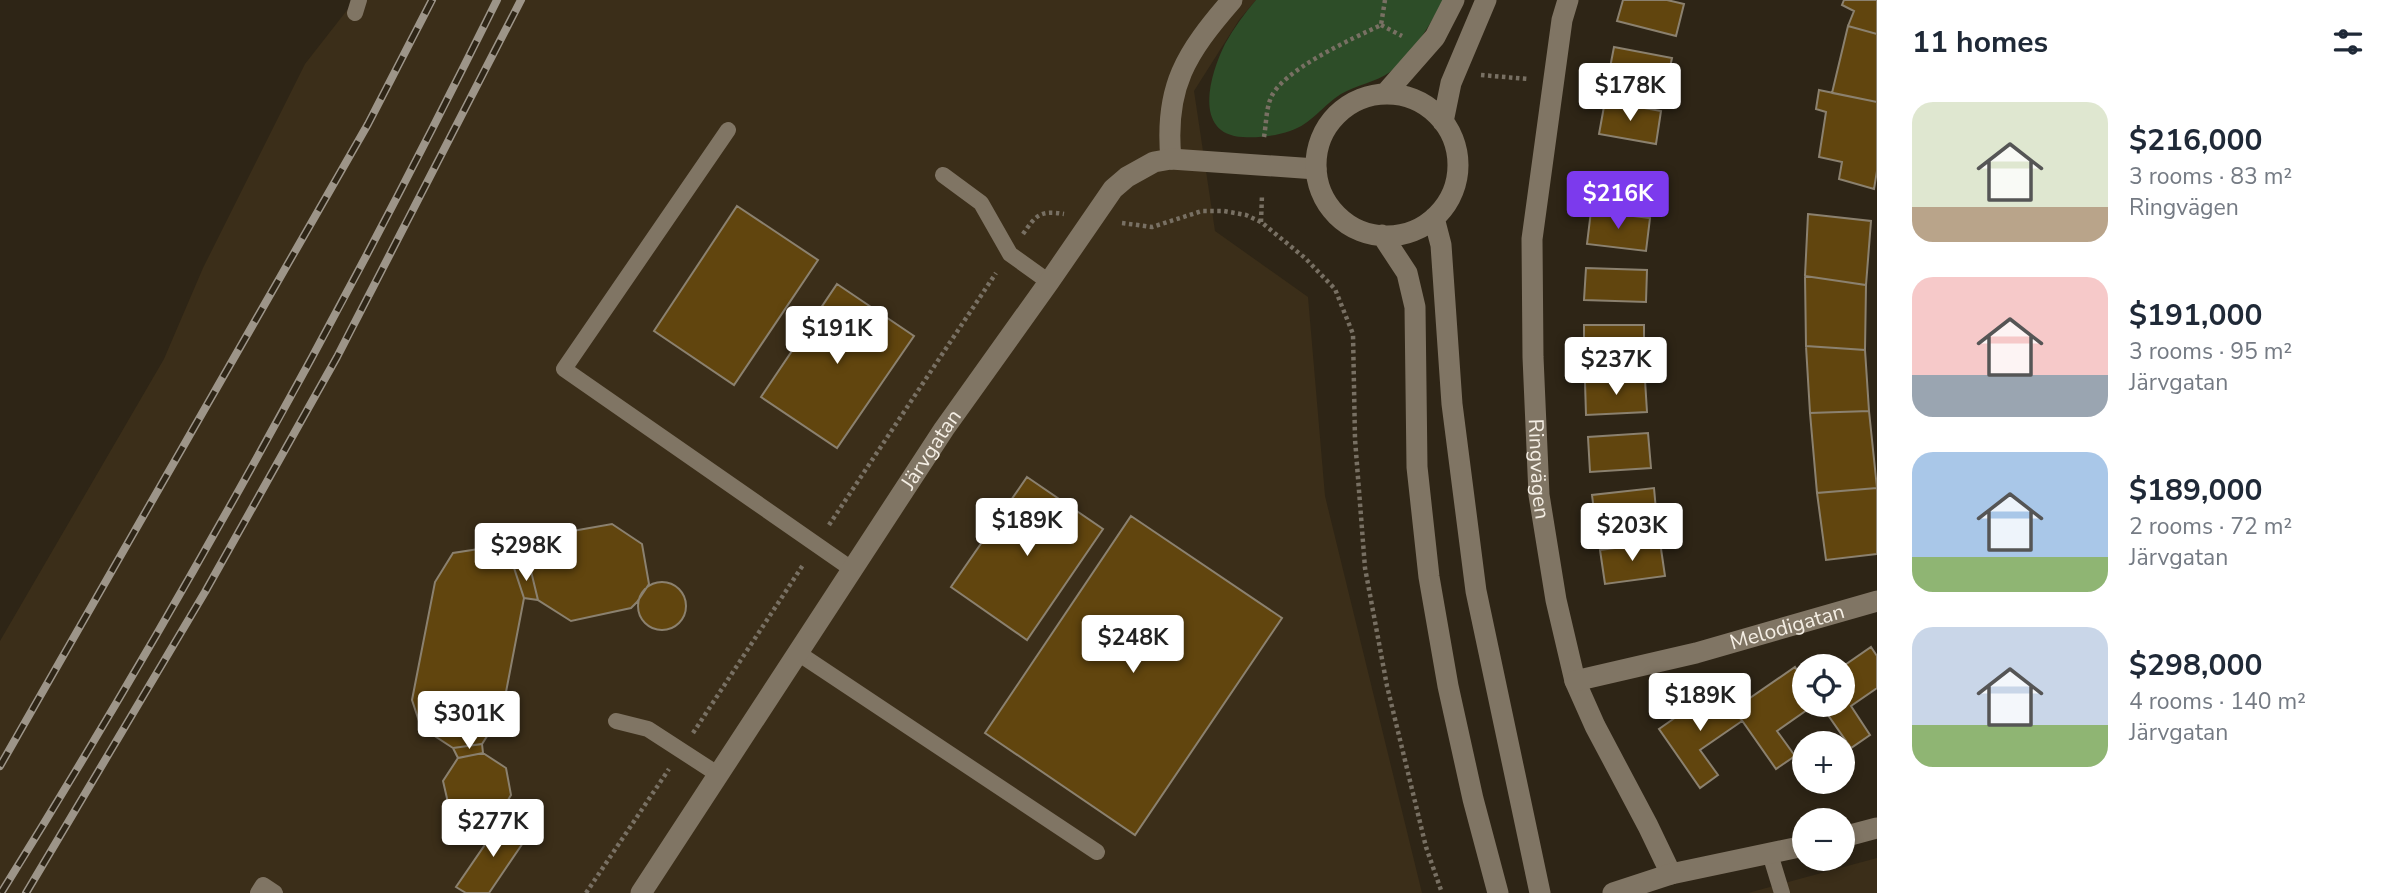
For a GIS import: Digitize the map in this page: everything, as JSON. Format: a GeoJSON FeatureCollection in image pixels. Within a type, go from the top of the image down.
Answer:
{"type":"FeatureCollection","features":[{"type":"Feature","properties":{"kind":"street"},"geometry":{"type":"LineString","coordinates":[[1171,159],[1168,130],[1175,84],[1194,48],[1232,0]]}},
{"type":"Feature","properties":{"kind":"street"},"geometry":{"type":"LineString","coordinates":[[1385,94],[1435,37],[1454,0]]}},
{"type":"Feature","properties":{"kind":"street"},"geometry":{"type":"LineString","coordinates":[[1443,122],[1456,67],[1486,0]]}},
{"type":"Feature","properties":{"kind":"street","name":"Ringvägen"},"geometry":{"type":"LineString","coordinates":[[1568,0],[1562,20],[1532,239],[1539,495],[1556,600],[1575,681],[1595,726],[1671,874]]}},
{"type":"Feature","properties":{"kind":"street"},"geometry":{"type":"LineString","coordinates":[[1372,95],[1407,97],[1427,106],[1443,122],[1450,132],[1457,154],[1457,177],[1449,199],[1434,218],[1410,232],[1382,235],[1354,228],[1342,219],[1324,196],[1316,169],[1319,144],[1331,122],[1349,105],[1372,95]]}},
{"type":"Feature","properties":{"kind":"street","name":"Järvgatan"},"geometry":{"type":"LineString","coordinates":[[641,893],[944,429],[1113,189],[1127,177],[1154,162],[1171,159],[1316,169]]}},
{"type":"Feature","properties":{"kind":"street"},"geometry":{"type":"LineString","coordinates":[[1434,218],[1441,245],[1452,404],[1476,591],[1541,893]]}},
{"type":"Feature","properties":{"kind":"street"},"geometry":{"type":"LineString","coordinates":[[1382,235],[1407,273],[1415,307],[1417,467],[1429,577],[1448,686],[1473,799],[1498,893]]}},
{"type":"Feature","properties":{"kind":"street","name":"Melodigatan"},"geometry":{"type":"LineString","coordinates":[[1575,681],[1696,653],[1877,601]]}},
{"type":"Feature","properties":{"kind":"street"},"geometry":{"type":"LineString","coordinates":[[1855,834],[1877,828]]}},
{"type":"Feature","properties":{"kind":"street"},"geometry":{"type":"LineString","coordinates":[[1614,893],[1671,874],[1792,849]]}},
{"type":"Feature","properties":{"kind":"lane"},"geometry":{"type":"LineString","coordinates":[[728,130],[564,369],[853,570]]}},
{"type":"Feature","properties":{"kind":"lane"},"geometry":{"type":"LineString","coordinates":[[943,175],[981,202],[1010,254],[1049,282]]}},
{"type":"Feature","properties":{"kind":"lane"},"geometry":{"type":"LineString","coordinates":[[798,653],[1097,852]]}},
{"type":"Feature","properties":{"kind":"lane"},"geometry":{"type":"LineString","coordinates":[[616,722],[648,729],[719,775]]}},
{"type":"Feature","properties":{"kind":"lane"},"geometry":{"type":"LineString","coordinates":[[1770,854],[1782,893]]}},
{"type":"Feature","properties":{"kind":"lane"},"geometry":{"type":"LineString","coordinates":[[258,893],[263,885],[275,893]]}},
{"type":"Feature","properties":{"kind":"path"},"geometry":{"type":"LineString","coordinates":[[1264,138],[1270,98],[1280,84],[1320,55],[1381,24],[1385,0]]}},
{"type":"Feature","properties":{"kind":"path"},"geometry":{"type":"LineString","coordinates":[[1261,222],[1262,195]]}},
{"type":"Feature","properties":{"kind":"path"},"geometry":{"type":"LineString","coordinates":[[1121,223],[1152,227],[1202,211],[1246,215],[1261,222],[1305,258],[1335,289],[1353,334],[1355,439],[1365,568],[1397,726],[1426,847],[1442,893]]}},
{"type":"Feature","properties":{"kind":"shaded area"},"geometry":{"type":"Polygon","coordinates":[[[355,0],[1256,0],[1239,20],[1194,91],[1215,231],[1308,297],[1325,496],[1422,893],[0,893],[0,641],[164,359],[203,268],[305,64],[355,0]]]}},
{"type":"Feature","properties":{"kind":"shaded area"},"geometry":{"type":"Polygon","coordinates":[[[1877,858],[1877,893],[1748,893],[1829,871],[1855,871],[1855,864],[1877,858]]]}},
{"type":"Feature","properties":{"kind":"green space"},"geometry":{"type":"Polygon","coordinates":[[[1256,0],[1444,0],[1414,48],[1390,72],[1341,94],[1298,128],[1261,137],[1243,137],[1227,133],[1217,125],[1211,114],[1209,101],[1219,56],[1239,21],[1256,0]]]}},
{"type":"Feature","properties":{"kind":"building"},"geometry":{"type":"Polygon","coordinates":[[[1623,0],[1667,0],[1684,4],[1676,36],[1617,21],[1623,0]]]}},
{"type":"Feature","properties":{"kind":"building"},"geometry":{"type":"Polygon","coordinates":[[[1844,0],[1877,0],[1877,34],[1848,26],[1854,11],[1842,5],[1844,0]]]}},
{"type":"Feature","properties":{"kind":"building"},"geometry":{"type":"Polygon","coordinates":[[[1848,26],[1877,34],[1877,102],[1832,93],[1848,26]]]}},
{"type":"Feature","properties":{"kind":"building"},"geometry":{"type":"Polygon","coordinates":[[[1614,47],[1672,58],[1665,90],[1608,78],[1614,47]]]}},
{"type":"Feature","properties":{"kind":"building"},"geometry":{"type":"Polygon","coordinates":[[[1819,90],[1877,102],[1877,171],[1874,189],[1839,179],[1842,162],[1819,157],[1826,112],[1816,109],[1819,90]]]}},
{"type":"Feature","properties":{"kind":"building"},"geometry":{"type":"Polygon","coordinates":[[[1605,101],[1661,111],[1656,144],[1599,134],[1605,101]]]}},
{"type":"Feature","properties":{"kind":"building"},"geometry":{"type":"Polygon","coordinates":[[[737,206],[818,260],[734,385],[654,331],[737,206]]]}},
{"type":"Feature","properties":{"kind":"building"},"geometry":{"type":"Polygon","coordinates":[[[1591,211],[1650,218],[1646,251],[1587,244],[1591,211]]]}},
{"type":"Feature","properties":{"kind":"building"},"geometry":{"type":"Polygon","coordinates":[[[1808,214],[1871,221],[1866,285],[1805,276],[1808,214]]]}},
{"type":"Feature","properties":{"kind":"building"},"geometry":{"type":"Polygon","coordinates":[[[1586,268],[1647,270],[1646,302],[1584,300],[1586,268]]]}},
{"type":"Feature","properties":{"kind":"building"},"geometry":{"type":"Polygon","coordinates":[[[1805,276],[1866,285],[1865,350],[1806,346],[1805,276]]]}},
{"type":"Feature","properties":{"kind":"building"},"geometry":{"type":"Polygon","coordinates":[[[837,284],[914,336],[837,448],[761,397],[837,284]]]}},
{"type":"Feature","properties":{"kind":"building"},"geometry":{"type":"Polygon","coordinates":[[[1584,325],[1644,325],[1644,358],[1584,358],[1584,325]]]}},
{"type":"Feature","properties":{"kind":"building"},"geometry":{"type":"Polygon","coordinates":[[[1806,346],[1865,350],[1869,411],[1810,413],[1806,346]]]}},
{"type":"Feature","properties":{"kind":"building"},"geometry":{"type":"Polygon","coordinates":[[[1645,380],[1647,412],[1586,415],[1585,382],[1645,380]]]}},
{"type":"Feature","properties":{"kind":"building"},"geometry":{"type":"Polygon","coordinates":[[[1869,411],[1877,488],[1817,493],[1810,413],[1869,411]]]}},
{"type":"Feature","properties":{"kind":"building"},"geometry":{"type":"Polygon","coordinates":[[[1648,433],[1651,468],[1590,472],[1588,437],[1648,433]]]}},
{"type":"Feature","properties":{"kind":"building"},"geometry":{"type":"Polygon","coordinates":[[[1027,477],[1103,529],[1027,640],[951,587],[1027,477]]]}},
{"type":"Feature","properties":{"kind":"building"},"geometry":{"type":"Polygon","coordinates":[[[1654,488],[1657,521],[1596,527],[1592,495],[1654,488]]]}},
{"type":"Feature","properties":{"kind":"building"},"geometry":{"type":"Polygon","coordinates":[[[1877,488],[1877,554],[1826,560],[1817,493],[1877,488]]]}},
{"type":"Feature","properties":{"kind":"building"},"geometry":{"type":"Polygon","coordinates":[[[1131,516],[1282,618],[1135,835],[985,733],[1131,516]]]}},
{"type":"Feature","properties":{"kind":"building"},"geometry":{"type":"Polygon","coordinates":[[[612,524],[642,544],[649,584],[637,602],[631,608],[571,621],[538,600],[530,567],[550,535],[612,524]]]}},
{"type":"Feature","properties":{"kind":"building"},"geometry":{"type":"Polygon","coordinates":[[[1660,542],[1665,576],[1605,584],[1600,550],[1660,542]]]}},
{"type":"Feature","properties":{"kind":"building"},"geometry":{"type":"Polygon","coordinates":[[[485,548],[514,568],[524,598],[502,713],[482,744],[453,748],[421,727],[412,700],[435,582],[453,553],[485,548]]]}},
{"type":"Feature","properties":{"kind":"building"},"geometry":{"type":"Polygon","coordinates":[[[530,567],[538,600],[524,598],[514,568],[530,567]]]}},
{"type":"Feature","properties":{"kind":"building"},"geometry":{"type":"Polygon","coordinates":[[[662,582],[679,589],[686,606],[679,623],[662,630],[645,623],[638,606],[645,589],[662,582]]]}},
{"type":"Feature","properties":{"kind":"building"},"geometry":{"type":"Polygon","coordinates":[[[1871,647],[1877,656],[1877,688],[1855,703],[1855,658],[1871,647]]]}},
{"type":"Feature","properties":{"kind":"building"},"geometry":{"type":"Polygon","coordinates":[[[1792,669],[1792,717],[1797,717],[1777,731],[1792,752],[1792,758],[1776,769],[1734,709],[1792,669]]]}},
{"type":"Feature","properties":{"kind":"building"},"geometry":{"type":"Polygon","coordinates":[[[1719,687],[1742,721],[1700,750],[1718,775],[1700,788],[1659,729],[1719,687]]]}},
{"type":"Feature","properties":{"kind":"building"},"geometry":{"type":"Polygon","coordinates":[[[1855,712],[1870,735],[1855,745],[1855,731],[1839,731],[1829,717],[1855,717],[1855,712]]]}},
{"type":"Feature","properties":{"kind":"building"},"geometry":{"type":"Polygon","coordinates":[[[482,744],[483,753],[458,758],[453,748],[482,744]]]}},
{"type":"Feature","properties":{"kind":"building"},"geometry":{"type":"Polygon","coordinates":[[[483,753],[506,768],[511,795],[499,815],[473,822],[449,807],[443,781],[458,758],[483,753]]]}},
{"type":"Feature","properties":{"kind":"building"},"geometry":{"type":"Polygon","coordinates":[[[504,817],[529,834],[489,893],[466,893],[456,887],[504,817]]]}},
{"type":"Feature","properties":{"kind":"railway"},"geometry":{"type":"LineString","coordinates":[[0,766],[368,124],[432,0]]}},
{"type":"Feature","properties":{"kind":"railway"},"geometry":{"type":"LineString","coordinates":[[1,893],[133,674],[260,452],[381,228],[497,0]]}},
{"type":"Feature","properties":{"kind":"railway"},"geometry":{"type":"LineString","coordinates":[[26,893],[205,592],[337,357],[521,0]]}}]}
